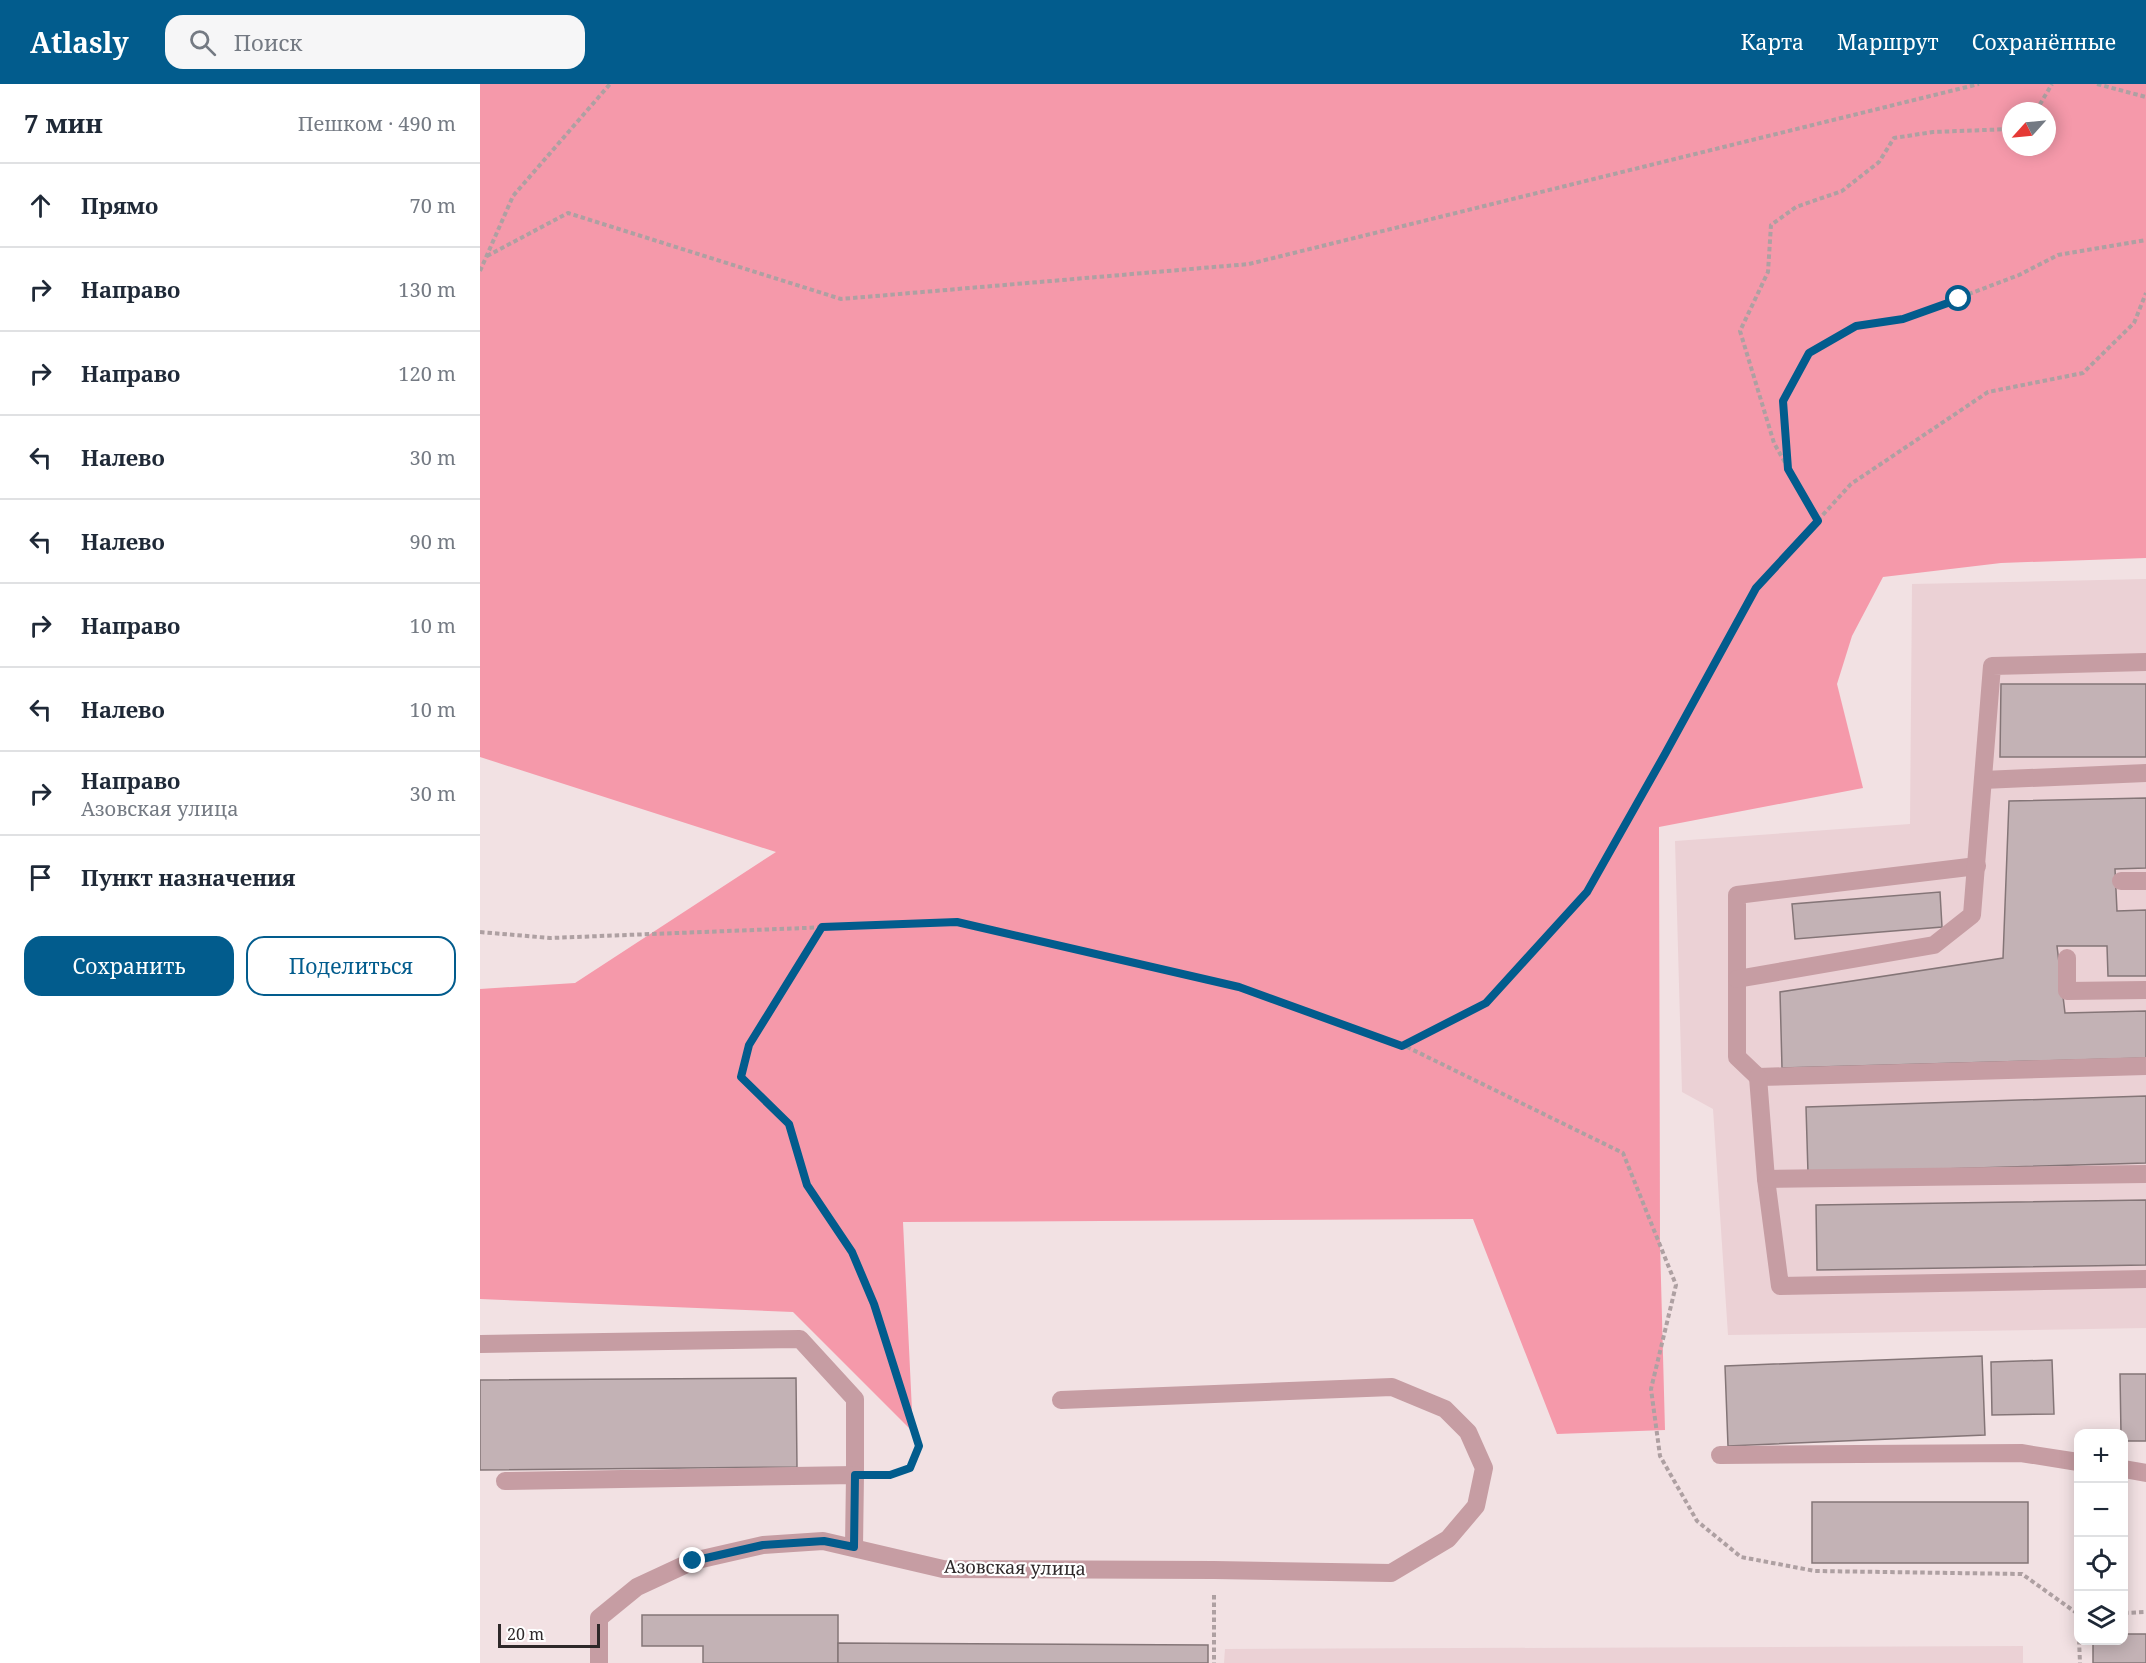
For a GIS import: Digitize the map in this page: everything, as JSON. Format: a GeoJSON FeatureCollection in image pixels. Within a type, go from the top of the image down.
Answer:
{"type":"FeatureCollection","features":[{"type":"Feature","properties":{"kind":"street"},"geometry":{"type":"LineString","coordinates":[[1737,979],[1934,945],[1972,915],[1992,666],[2146,662]]}},
{"type":"Feature","properties":{"kind":"street"},"geometry":{"type":"LineString","coordinates":[[1983,780],[2146,773]]}},
{"type":"Feature","properties":{"kind":"street"},"geometry":{"type":"LineString","coordinates":[[1977,866],[1737,895],[1737,1057],[1758,1077],[1766,1179],[1780,1286],[2146,1279]]}},
{"type":"Feature","properties":{"kind":"street"},"geometry":{"type":"LineString","coordinates":[[2121,881],[2146,881]]}},
{"type":"Feature","properties":{"kind":"street"},"geometry":{"type":"LineString","coordinates":[[2067,958],[2067,991],[2146,990]]}},
{"type":"Feature","properties":{"kind":"street"},"geometry":{"type":"LineString","coordinates":[[1758,1077],[2146,1066]]}},
{"type":"Feature","properties":{"kind":"street"},"geometry":{"type":"LineString","coordinates":[[1766,1179],[2146,1174]]}},
{"type":"Feature","properties":{"kind":"street"},"geometry":{"type":"LineString","coordinates":[[480,1344],[800,1340],[855,1400],[854,1547]]}},
{"type":"Feature","properties":{"kind":"street","name":"Азовская улица"},"geometry":{"type":"LineString","coordinates":[[599,1663],[599,1618],[637,1587],[693,1561],[763,1545],[824,1541],[943,1569],[1214,1570],[1391,1574],[1448,1539],[1476,1506],[1484,1468],[1468,1432],[1445,1409],[1392,1387],[1061,1400]]}},
{"type":"Feature","properties":{"kind":"street"},"geometry":{"type":"LineString","coordinates":[[1720,1455],[2021,1453],[2074,1461]]}},
{"type":"Feature","properties":{"kind":"street"},"geometry":{"type":"LineString","coordinates":[[2128,1470],[2146,1473]]}},
{"type":"Feature","properties":{"kind":"street"},"geometry":{"type":"LineString","coordinates":[[505,1481],[855,1475]]}},
{"type":"Feature","properties":{"kind":"path"},"geometry":{"type":"LineString","coordinates":[[480,271],[513,196],[610,84]]}},
{"type":"Feature","properties":{"kind":"path"},"geometry":{"type":"LineString","coordinates":[[487,256],[568,213],[841,299],[1249,264],[1979,84]]}},
{"type":"Feature","properties":{"kind":"path"},"geometry":{"type":"LineString","coordinates":[[2041,102],[2052,84]]}},
{"type":"Feature","properties":{"kind":"path"},"geometry":{"type":"LineString","coordinates":[[2097,84],[2146,97]]}},
{"type":"Feature","properties":{"kind":"path"},"geometry":{"type":"LineString","coordinates":[[1818,521],[1773,443],[1740,331],[1768,272],[1771,225],[1796,207],[1842,191],[1879,162],[1894,138],[1933,132],[2002,129]]}},
{"type":"Feature","properties":{"kind":"path"},"geometry":{"type":"LineString","coordinates":[[1788,469],[1783,401],[1809,353],[1856,326],[1903,319],[2019,275],[2058,255],[2146,240]]}},
{"type":"Feature","properties":{"kind":"path"},"geometry":{"type":"LineString","coordinates":[[1402,1046],[1486,1003],[1587,892],[1756,588],[1851,484],[1988,392],[2083,373],[2134,323],[2146,293]]}},
{"type":"Feature","properties":{"kind":"path"},"geometry":{"type":"LineString","coordinates":[[480,932],[550,938],[957,922],[1239,987],[1402,1046],[1623,1153],[1676,1285],[1651,1389],[1660,1456],[1697,1521],[1741,1557],[1815,1571],[2022,1574],[2074,1612]]}},
{"type":"Feature","properties":{"kind":"path"},"geometry":{"type":"LineString","coordinates":[[822,927],[749,1045],[741,1077],[789,1124],[807,1185],[852,1252],[874,1304],[919,1446],[910,1468],[890,1475],[855,1475]]}},
{"type":"Feature","properties":{"kind":"path"},"geometry":{"type":"LineString","coordinates":[[1214,1570],[1215,1663]]}},
{"type":"Feature","properties":{"kind":"path"},"geometry":{"type":"LineString","coordinates":[[2128,1613],[2146,1612]]}},
{"type":"Feature","properties":{"kind":"path"},"geometry":{"type":"LineString","coordinates":[[2079,1645],[2080,1663]]}},
{"type":"Feature","properties":{"kind":"shaded area"},"geometry":{"type":"Polygon","coordinates":[[[480,84],[2146,84],[2146,558],[2001,563],[1883,577],[1852,636],[1837,684],[1863,788],[1659,827],[1660,1243],[1665,1430],[1557,1434],[1473,1219],[903,1222],[913,1432],[793,1312],[480,1299],[480,989],[575,983],[776,852],[480,757],[480,84]]]}},
{"type":"Feature","properties":{"kind":"shaded area"},"geometry":{"type":"Polygon","coordinates":[[[2146,579],[2146,1328],[1728,1335],[1713,1109],[1682,1092],[1675,841],[1910,824],[1912,584],[2146,579]]]}},
{"type":"Feature","properties":{"kind":"shaded area"},"geometry":{"type":"Polygon","coordinates":[[[2023,1646],[2023,1663],[1224,1663],[1225,1649],[2023,1646]]]}},
{"type":"Feature","properties":{"kind":"building"},"geometry":{"type":"Polygon","coordinates":[[[2001,684],[2146,684],[2146,757],[2000,757],[2001,684]]]}},
{"type":"Feature","properties":{"kind":"building"},"geometry":{"type":"Polygon","coordinates":[[[2146,798],[2146,868],[2115,869],[2117,911],[2146,910],[2146,976],[2108,976],[2107,946],[2057,946],[2065,1013],[2146,1011],[2146,1058],[1782,1068],[1780,992],[2003,958],[2009,801],[2146,798]]]}},
{"type":"Feature","properties":{"kind":"building"},"geometry":{"type":"Polygon","coordinates":[[[1940,892],[1942,927],[1795,939],[1792,904],[1940,892]]]}},
{"type":"Feature","properties":{"kind":"building"},"geometry":{"type":"Polygon","coordinates":[[[2146,1096],[2146,1163],[1808,1173],[1806,1107],[2146,1096]]]}},
{"type":"Feature","properties":{"kind":"building"},"geometry":{"type":"Polygon","coordinates":[[[2146,1200],[2146,1265],[1817,1270],[1816,1205],[2146,1200]]]}},
{"type":"Feature","properties":{"kind":"building"},"geometry":{"type":"Polygon","coordinates":[[[1982,1356],[1985,1435],[1728,1446],[1725,1366],[1982,1356]]]}},
{"type":"Feature","properties":{"kind":"building"},"geometry":{"type":"Polygon","coordinates":[[[2052,1360],[2054,1414],[1992,1415],[1991,1362],[2052,1360]]]}},
{"type":"Feature","properties":{"kind":"building"},"geometry":{"type":"Polygon","coordinates":[[[2120,1374],[2146,1374],[2146,1441],[2128,1441],[2128,1429],[2121,1429],[2120,1374]]]}},
{"type":"Feature","properties":{"kind":"building"},"geometry":{"type":"Polygon","coordinates":[[[796,1378],[797,1467],[480,1470],[480,1380],[796,1378]]]}},
{"type":"Feature","properties":{"kind":"building"},"geometry":{"type":"Polygon","coordinates":[[[1812,1502],[2028,1502],[2028,1563],[1812,1563],[1812,1502]]]}},
{"type":"Feature","properties":{"kind":"building"},"geometry":{"type":"Polygon","coordinates":[[[642,1615],[838,1615],[838,1663],[703,1663],[703,1646],[642,1646],[642,1615]]]}},
{"type":"Feature","properties":{"kind":"building"},"geometry":{"type":"Polygon","coordinates":[[[2128,1634],[2146,1634],[2146,1663],[2093,1663],[2093,1645],[2128,1645],[2128,1634]]]}},
{"type":"Feature","properties":{"kind":"building"},"geometry":{"type":"Polygon","coordinates":[[[838,1643],[1208,1645],[1208,1663],[838,1663],[838,1643]]]}},
{"type":"Feature","properties":{"kind":"route"},"geometry":{"type":"LineString","coordinates":[[693,1561],[763,1545],[824,1541],[854,1547],[855,1475],[890,1475],[910,1468],[919,1446],[874,1304],[852,1252],[807,1185],[789,1124],[741,1077],[749,1045],[822,927],[957,922],[1239,987],[1402,1046],[1486,1003],[1587,892],[1756,588],[1818,521],[1788,469],[1783,401],[1809,353],[1856,326],[1903,319],[1959,299]]}}]}
